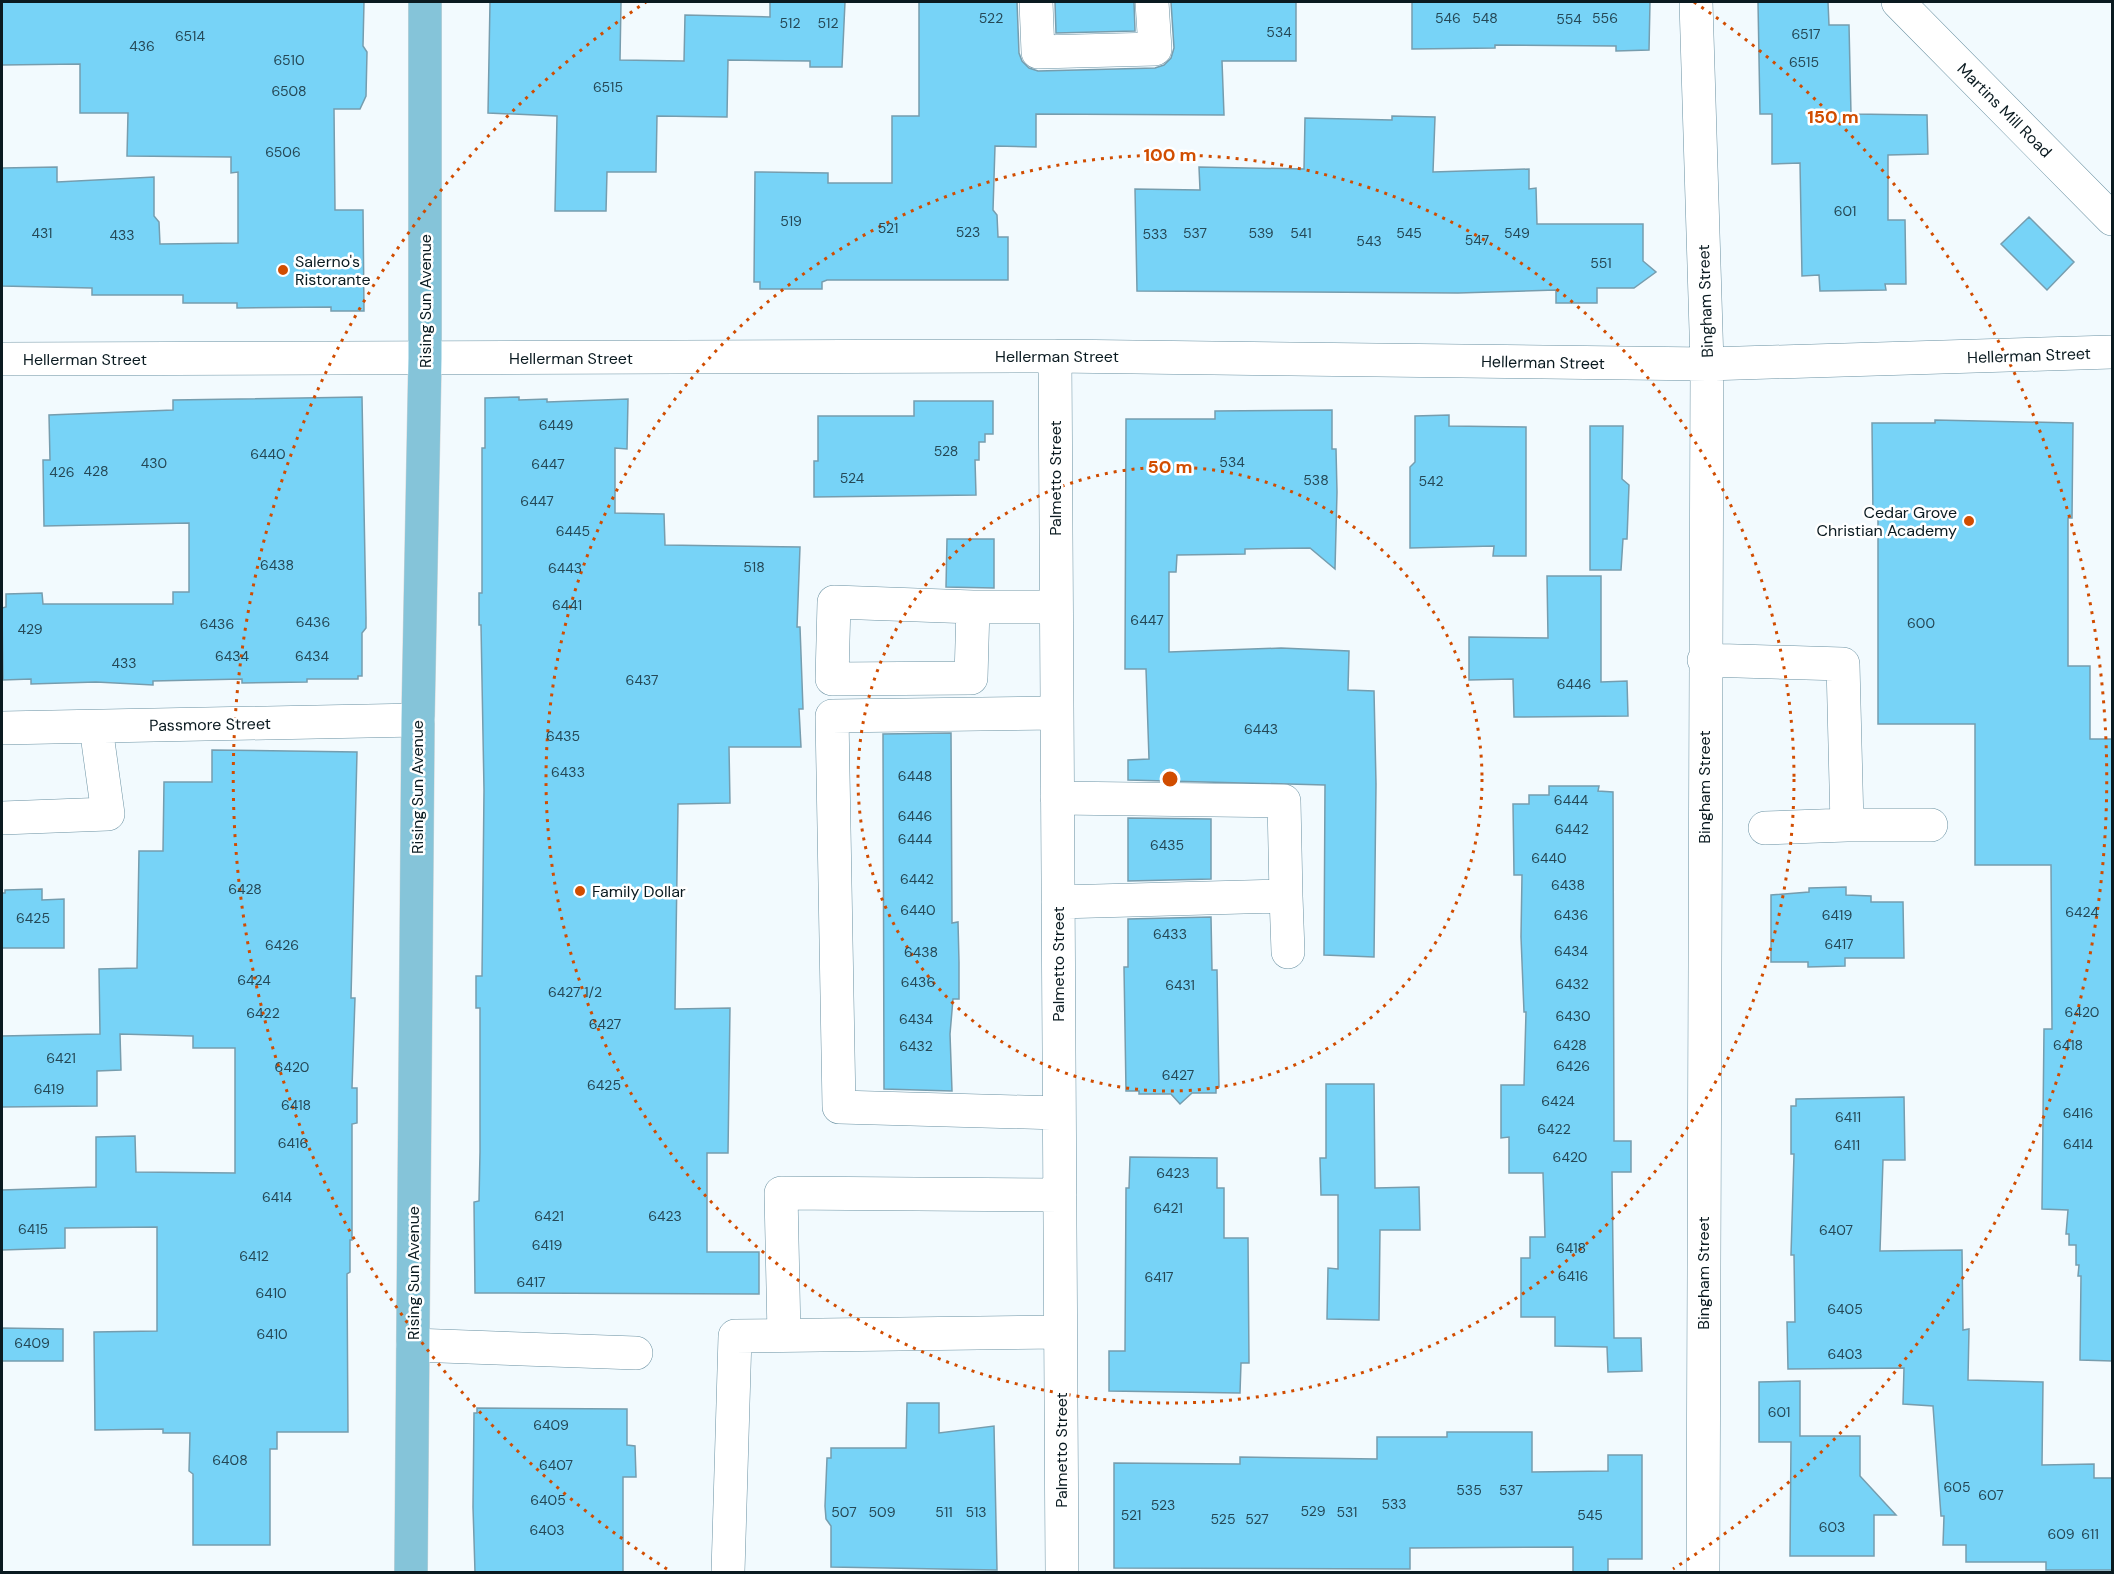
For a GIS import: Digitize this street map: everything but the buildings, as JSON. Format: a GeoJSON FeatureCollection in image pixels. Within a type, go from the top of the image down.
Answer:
{"type":"FeatureCollection","features":[{"type":"Feature","properties":{"kind":"main road","name":"Rising Sun Avenue"},"geometry":{"type":"LineString","coordinates":[[411,1572],[418,720],[425,358],[425,2]]}},
{"type":"Feature","properties":{"kind":"street"},"geometry":{"type":"LineString","coordinates":[[1036,2],[1038,52],[1155,49],[1152,2]]}},
{"type":"Feature","properties":{"kind":"street","name":"Bingham Street"},"geometry":{"type":"LineString","coordinates":[[1696,2],[1707,364],[1704,660],[1703,1572]]}},
{"type":"Feature","properties":{"kind":"street","name":"Martins Mill Road"},"geometry":{"type":"LineString","coordinates":[[1898,2],[2112,219]]}},
{"type":"Feature","properties":{"kind":"street","name":"Hellerman Street"},"geometry":{"type":"LineString","coordinates":[[2,359],[1055,356],[1707,364],[2112,352]]}},
{"type":"Feature","properties":{"kind":"street","name":"Palmetto Street"},"geometry":{"type":"LineString","coordinates":[[1055,356],[1062,1572]]}},
{"type":"Feature","properties":{"kind":"street"},"geometry":{"type":"LineString","coordinates":[[973,608],[971,678],[832,679],[834,602],[973,608],[1056,607]]}},
{"type":"Feature","properties":{"kind":"street"},"geometry":{"type":"LineString","coordinates":[[1704,660],[1843,664],[1847,825]]}},
{"type":"Feature","properties":{"kind":"street"},"geometry":{"type":"LineString","coordinates":[[1057,712],[831,716],[839,1107],[1059,1113]]}},
{"type":"Feature","properties":{"kind":"street","name":"Passmore Street"},"geometry":{"type":"LineString","coordinates":[[2,728],[418,720]]}},
{"type":"Feature","properties":{"kind":"street"},"geometry":{"type":"LineString","coordinates":[[2,818],[108,814],[96,727]]}},
{"type":"Feature","properties":{"kind":"street"},"geometry":{"type":"LineString","coordinates":[[1057,798],[1284,801],[1287,952]]}},
{"type":"Feature","properties":{"kind":"street"},"geometry":{"type":"LineString","coordinates":[[1766,828],[1931,825]]}},
{"type":"Feature","properties":{"kind":"street"},"geometry":{"type":"LineString","coordinates":[[1058,902],[1286,896]]}},
{"type":"Feature","properties":{"kind":"street"},"geometry":{"type":"LineString","coordinates":[[784,1335],[782,1193],[1059,1195]]}},
{"type":"Feature","properties":{"kind":"street"},"geometry":{"type":"LineString","coordinates":[[728,1572],[735,1336],[1060,1332]]}},
{"type":"Feature","properties":{"kind":"street"},"geometry":{"type":"LineString","coordinates":[[413,1345],[636,1353]]}},
{"type":"Feature","properties":{"kind":"place","name":"Salerno's Ristorante"},"geometry":{"type":"Point","coordinates":[283,270]}},
{"type":"Feature","properties":{"kind":"place","name":"Cedar Grove Christian Academy"},"geometry":{"type":"Point","coordinates":[1969,521]}},
{"type":"Feature","properties":{"kind":"place","name":"Family Dollar"},"geometry":{"type":"Point","coordinates":[580,891]}}]}
